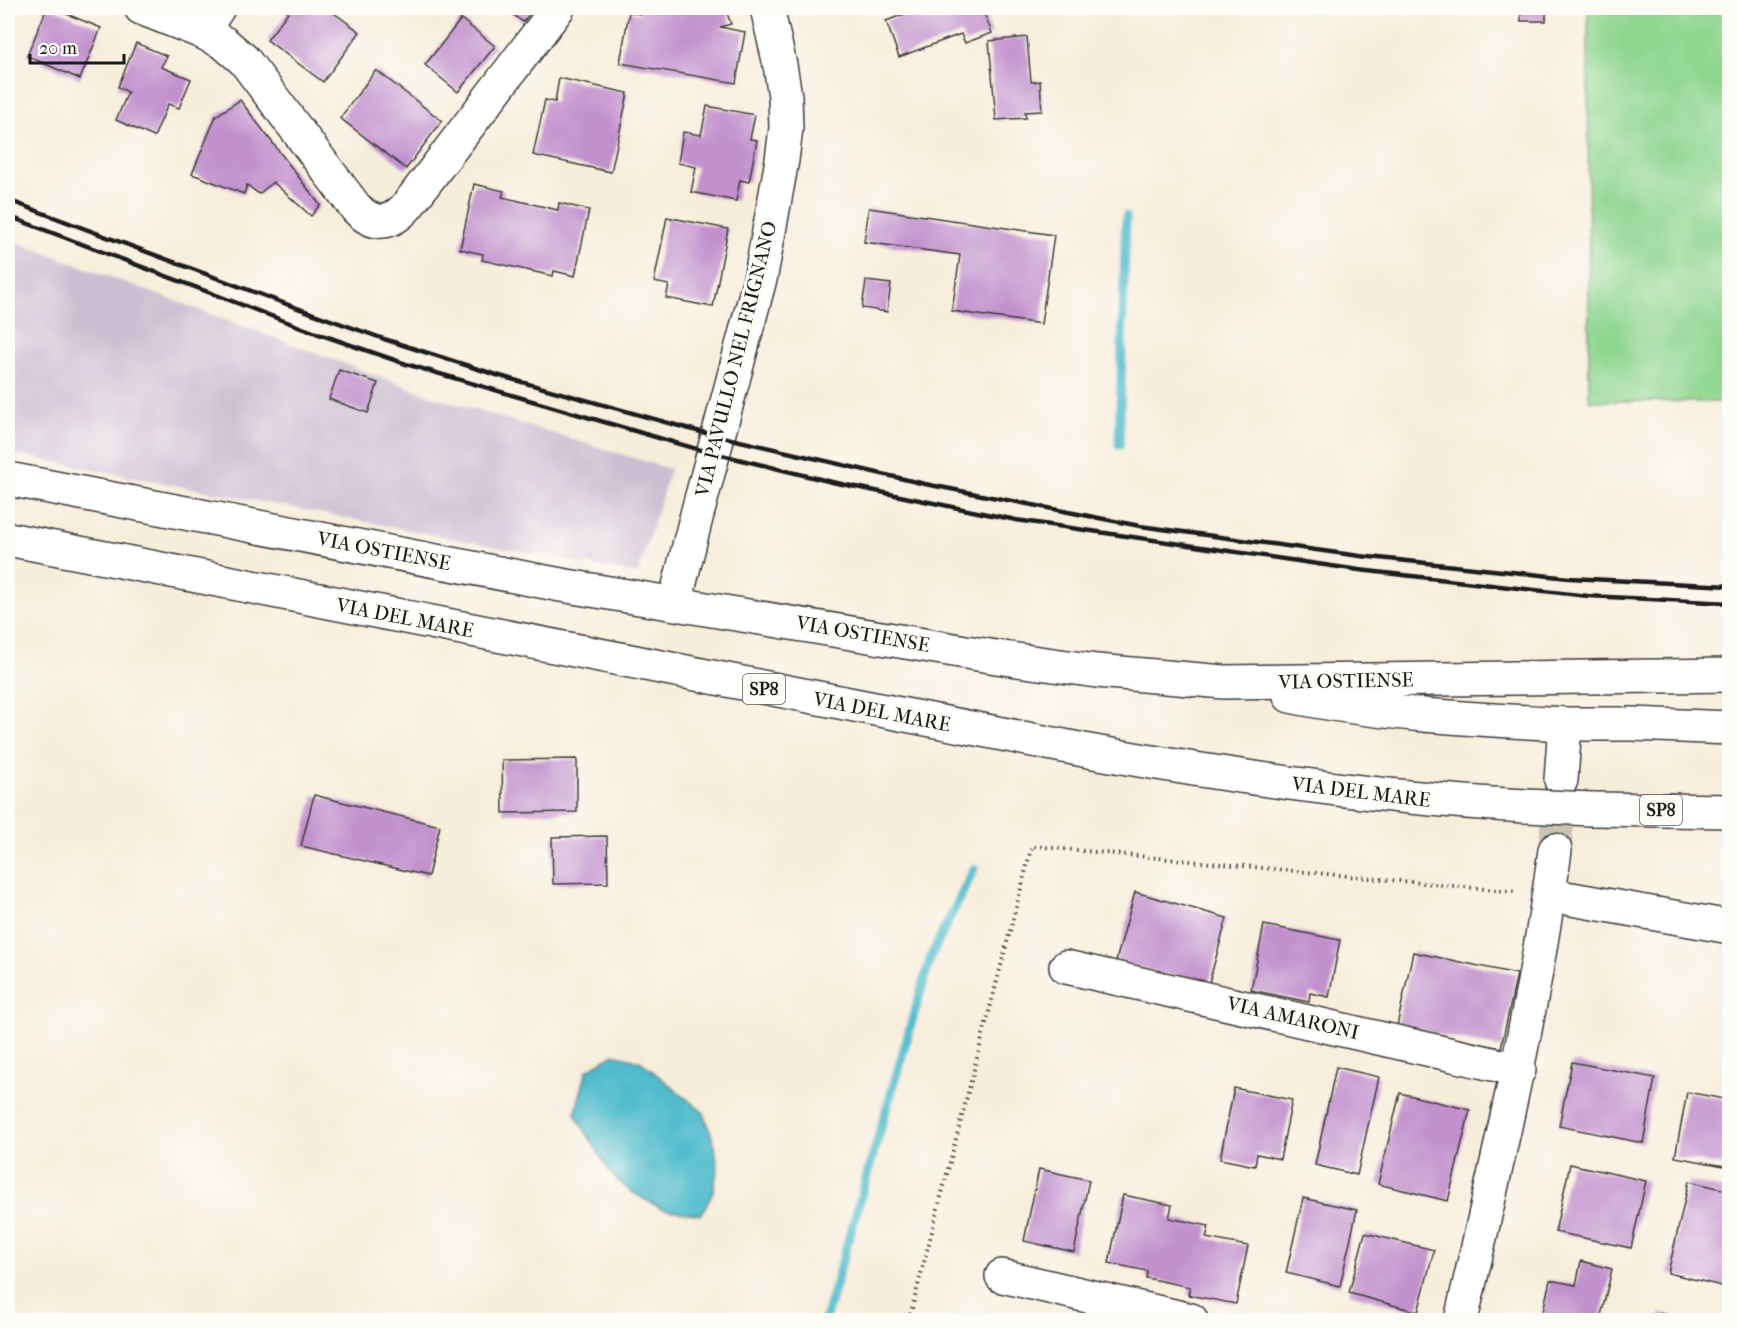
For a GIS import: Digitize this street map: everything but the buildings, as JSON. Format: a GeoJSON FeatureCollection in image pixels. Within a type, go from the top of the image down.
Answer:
{"type":"FeatureCollection","features":[{"type":"Feature","properties":{"kind":"main road"},"geometry":{"type":"LineString","coordinates":[[141,8],[210,20],[224,43],[244,60],[362,214],[376,221],[394,218],[408,205],[558,8]]}},
{"type":"Feature","properties":{"kind":"main road","name":"VIA PAVULLO NEL FRIGNANO"},"geometry":{"type":"LineString","coordinates":[[675,602],[761,275],[782,160],[786,120],[784,88],[767,8]]}},
{"type":"Feature","properties":{"kind":"main road","name":"VIA OSTIENSE"},"geometry":{"type":"LineString","coordinates":[[8,479],[561,585],[1033,662],[1120,673],[1224,681],[1730,675]]}},
{"type":"Feature","properties":{"kind":"main road","name":"VIA DEL MARE"},"geometry":{"type":"LineString","coordinates":[[8,539],[1028,741],[1269,781],[1365,794],[1526,806],[1730,811]]}},
{"type":"Feature","properties":{"kind":"main road"},"geometry":{"type":"LineString","coordinates":[[1224,681],[1326,703],[1379,711],[1478,720],[1730,728]]}},
{"type":"Feature","properties":{"kind":"main road"},"geometry":{"type":"LineString","coordinates":[[1561,780],[1565,724]]}},
{"type":"Feature","properties":{"kind":"main road"},"geometry":{"type":"LineString","coordinates":[[1461,1320],[1519,1070],[1556,850]]}},
{"type":"Feature","properties":{"kind":"main road"},"geometry":{"type":"LineString","coordinates":[[1550,895],[1730,927]]}},
{"type":"Feature","properties":{"kind":"main road","name":"VIA AMARONI"},"geometry":{"type":"LineString","coordinates":[[1066,967],[1519,1070]]}},
{"type":"Feature","properties":{"kind":"main road"},"geometry":{"type":"LineString","coordinates":[[1002,1276],[1191,1320]]}},
{"type":"Feature","properties":{"kind":"path"},"geometry":{"type":"LineString","coordinates":[[909,1320],[1032,846],[1550,895]]}},
{"type":"Feature","properties":{"kind":"shaded area"},"geometry":{"type":"Polygon","coordinates":[[[8,239],[437,398],[670,469],[638,574],[8,453],[8,239]]]}},
{"type":"Feature","properties":{"kind":"green space"},"geometry":{"type":"Polygon","coordinates":[[[1588,8],[1729,8],[1729,402],[1589,401],[1588,8]]]}},
{"type":"Feature","properties":{"kind":"water"},"geometry":{"type":"Polygon","coordinates":[[[614,1054],[640,1061],[704,1113],[715,1146],[718,1169],[712,1195],[701,1215],[662,1209],[631,1192],[611,1174],[575,1114],[587,1070],[614,1054]]]}},
{"type":"Feature","properties":{"kind":"waterway"},"geometry":{"type":"LineString","coordinates":[[1119,445],[1126,216]]}},
{"type":"Feature","properties":{"kind":"waterway"},"geometry":{"type":"LineString","coordinates":[[825,1320],[931,956],[974,869]]}},
{"type":"Feature","properties":{"kind":"tunnel"},"geometry":{"type":"LineString","coordinates":[[1555,850],[1561,780]]}},
{"type":"Feature","properties":{"kind":"railway"},"geometry":{"type":"LineString","coordinates":[[8,200],[286,304],[384,339],[500,376],[697,431],[925,484],[1140,526],[1360,556],[1569,578],[1730,586]]}},
{"type":"Feature","properties":{"kind":"railway"},"geometry":{"type":"LineString","coordinates":[[8,216],[316,333],[406,364],[693,448],[832,482],[1016,520],[1359,570],[1588,596],[1730,603]]}}]}
